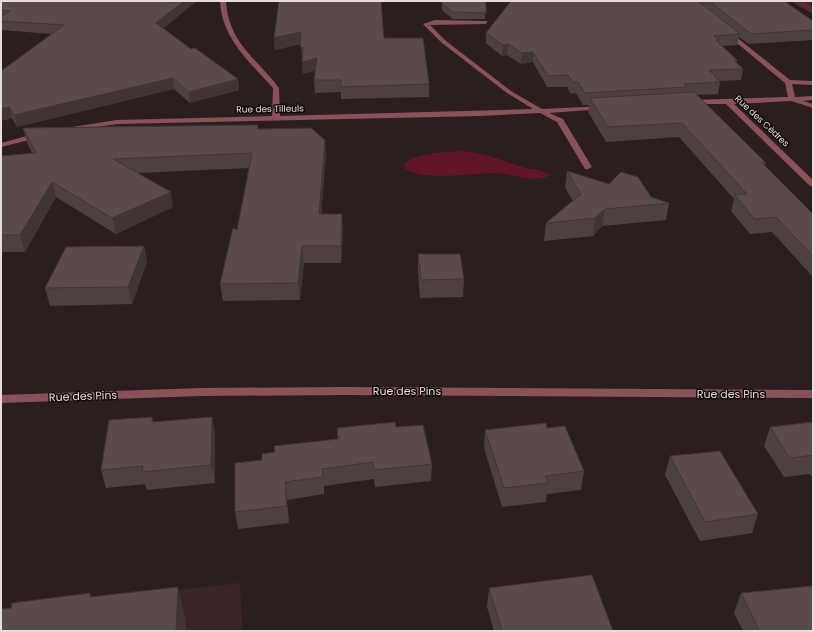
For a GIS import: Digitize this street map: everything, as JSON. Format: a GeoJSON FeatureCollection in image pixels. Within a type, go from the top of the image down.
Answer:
{"type":"FeatureCollection","features":[{"type":"Feature","properties":{"kind":"street"},"geometry":{"type":"LineString","coordinates":[[223,1],[226,27],[234,40],[276,88],[276,118]]}},
{"type":"Feature","properties":{"kind":"street"},"geometry":{"type":"LineString","coordinates":[[485,22],[426,24],[444,42],[509,92],[560,121],[588,167]]}},
{"type":"Feature","properties":{"kind":"street"},"geometry":{"type":"LineString","coordinates":[[720,26],[788,82],[813,83]]}},
{"type":"Feature","properties":{"kind":"street"},"geometry":{"type":"LineString","coordinates":[[788,82],[792,99]]}},
{"type":"Feature","properties":{"kind":"street"},"geometry":{"type":"LineString","coordinates":[[728,102],[813,98]]}},
{"type":"Feature","properties":{"kind":"street"},"geometry":{"type":"LineString","coordinates":[[792,99],[813,106]]}},
{"type":"Feature","properties":{"kind":"street","name":"Rue des Cèdres"},"geometry":{"type":"LineString","coordinates":[[681,102],[728,102],[813,184]]}},
{"type":"Feature","properties":{"kind":"street"},"geometry":{"type":"LineString","coordinates":[[541,110],[610,107]]}},
{"type":"Feature","properties":{"kind":"street","name":"Rue des Tilleuls"},"geometry":{"type":"LineString","coordinates":[[1,145],[51,132],[117,122],[480,114],[541,110]]}},
{"type":"Feature","properties":{"kind":"street","name":"Rue des Pins"},"geometry":{"type":"LineString","coordinates":[[1,399],[200,392],[344,391],[813,394]]}},
{"type":"Feature","properties":{"kind":"shaded area"},"geometry":{"type":"Polygon","coordinates":[[[791,1],[813,1],[813,14],[791,1]]]}},
{"type":"Feature","properties":{"kind":"shaded area"},"geometry":{"type":"Polygon","coordinates":[[[463,151],[480,154],[526,168],[542,171],[549,176],[535,179],[487,173],[432,176],[409,171],[403,165],[415,157],[423,155],[463,151]]]}},
{"type":"Feature","properties":{"kind":"shaded area"},"geometry":{"type":"Polygon","coordinates":[[[240,583],[242,631],[1,631],[1,609],[240,583]]]}},
{"type":"Feature","properties":{"kind":"building"},"geometry":{"type":"Polygon","coordinates":[[[1,1],[184,1],[156,23],[191,49],[195,48],[238,79],[189,92],[173,78],[14,115],[9,107],[1,109],[1,71],[64,25],[1,21],[1,17],[10,11],[1,10],[1,1]]]}},
{"type":"Feature","properties":{"kind":"building"},"geometry":{"type":"Polygon","coordinates":[[[279,1],[381,1],[384,38],[423,38],[429,84],[341,87],[341,80],[314,80],[317,58],[302,62],[303,47],[300,47],[301,32],[274,38],[279,1]]]}},
{"type":"Feature","properties":{"kind":"building"},"geometry":{"type":"Polygon","coordinates":[[[442,1],[486,1],[486,13],[453,12],[442,4],[442,1]]]}},
{"type":"Feature","properties":{"kind":"building"},"geometry":{"type":"Polygon","coordinates":[[[511,1],[698,1],[740,34],[714,36],[719,40],[716,40],[737,60],[734,60],[743,69],[709,70],[720,82],[684,84],[687,87],[585,93],[578,82],[573,82],[568,75],[548,76],[533,52],[522,53],[508,44],[503,45],[486,33],[511,1]]]}},
{"type":"Feature","properties":{"kind":"building"},"geometry":{"type":"Polygon","coordinates":[[[710,1],[784,1],[813,21],[813,30],[751,34],[710,1]]]}},
{"type":"Feature","properties":{"kind":"building"},"geometry":{"type":"Polygon","coordinates":[[[694,92],[766,163],[762,163],[813,214],[813,256],[776,217],[754,219],[735,195],[747,194],[682,123],[608,127],[590,98],[694,92]]]}},
{"type":"Feature","properties":{"kind":"building"},"geometry":{"type":"Polygon","coordinates":[[[258,125],[257,129],[311,128],[325,140],[319,214],[342,214],[341,246],[302,246],[298,283],[220,284],[233,228],[237,230],[252,153],[113,159],[171,192],[112,218],[52,182],[20,235],[1,235],[1,156],[36,153],[23,128],[258,125]]]}},
{"type":"Feature","properties":{"kind":"building"},"geometry":{"type":"Polygon","coordinates":[[[567,171],[609,184],[621,172],[638,177],[651,197],[669,203],[605,209],[595,218],[546,223],[581,194],[567,171]]]}},
{"type":"Feature","properties":{"kind":"building"},"geometry":{"type":"Polygon","coordinates":[[[144,246],[128,287],[45,288],[66,247],[144,246]]]}},
{"type":"Feature","properties":{"kind":"building"},"geometry":{"type":"Polygon","coordinates":[[[418,254],[460,254],[464,279],[421,280],[418,254]]]}},
{"type":"Feature","properties":{"kind":"building"},"geometry":{"type":"Polygon","coordinates":[[[152,417],[152,422],[212,417],[211,465],[142,472],[143,466],[101,470],[109,420],[152,417]]]}},
{"type":"Feature","properties":{"kind":"building"},"geometry":{"type":"Polygon","coordinates":[[[395,422],[396,427],[423,425],[432,464],[374,470],[373,462],[322,469],[323,477],[285,482],[287,506],[235,512],[235,463],[262,460],[262,454],[275,452],[274,446],[338,439],[337,428],[395,422]]]}},
{"type":"Feature","properties":{"kind":"building"},"geometry":{"type":"Polygon","coordinates":[[[813,422],[813,455],[790,458],[770,427],[813,422]]]}},
{"type":"Feature","properties":{"kind":"building"},"geometry":{"type":"Polygon","coordinates":[[[546,423],[547,428],[565,426],[584,471],[545,476],[548,483],[504,488],[485,430],[546,423]]]}},
{"type":"Feature","properties":{"kind":"building"},"geometry":{"type":"Polygon","coordinates":[[[720,451],[758,514],[705,522],[670,456],[720,451]]]}},
{"type":"Feature","properties":{"kind":"building"},"geometry":{"type":"Polygon","coordinates":[[[592,575],[613,631],[502,631],[489,588],[592,575]]]}},
{"type":"Feature","properties":{"kind":"building"},"geometry":{"type":"Polygon","coordinates":[[[812,586],[813,631],[760,631],[741,593],[812,586]]]}},
{"type":"Feature","properties":{"kind":"building"},"geometry":{"type":"Polygon","coordinates":[[[178,587],[176,631],[1,631],[1,609],[11,608],[12,603],[90,593],[90,597],[178,587]]]}},
{"type":"Feature","properties":{"kind":"waterway"},"geometry":{"type":"LineString","coordinates":[[807,1],[813,6]]}}]}
